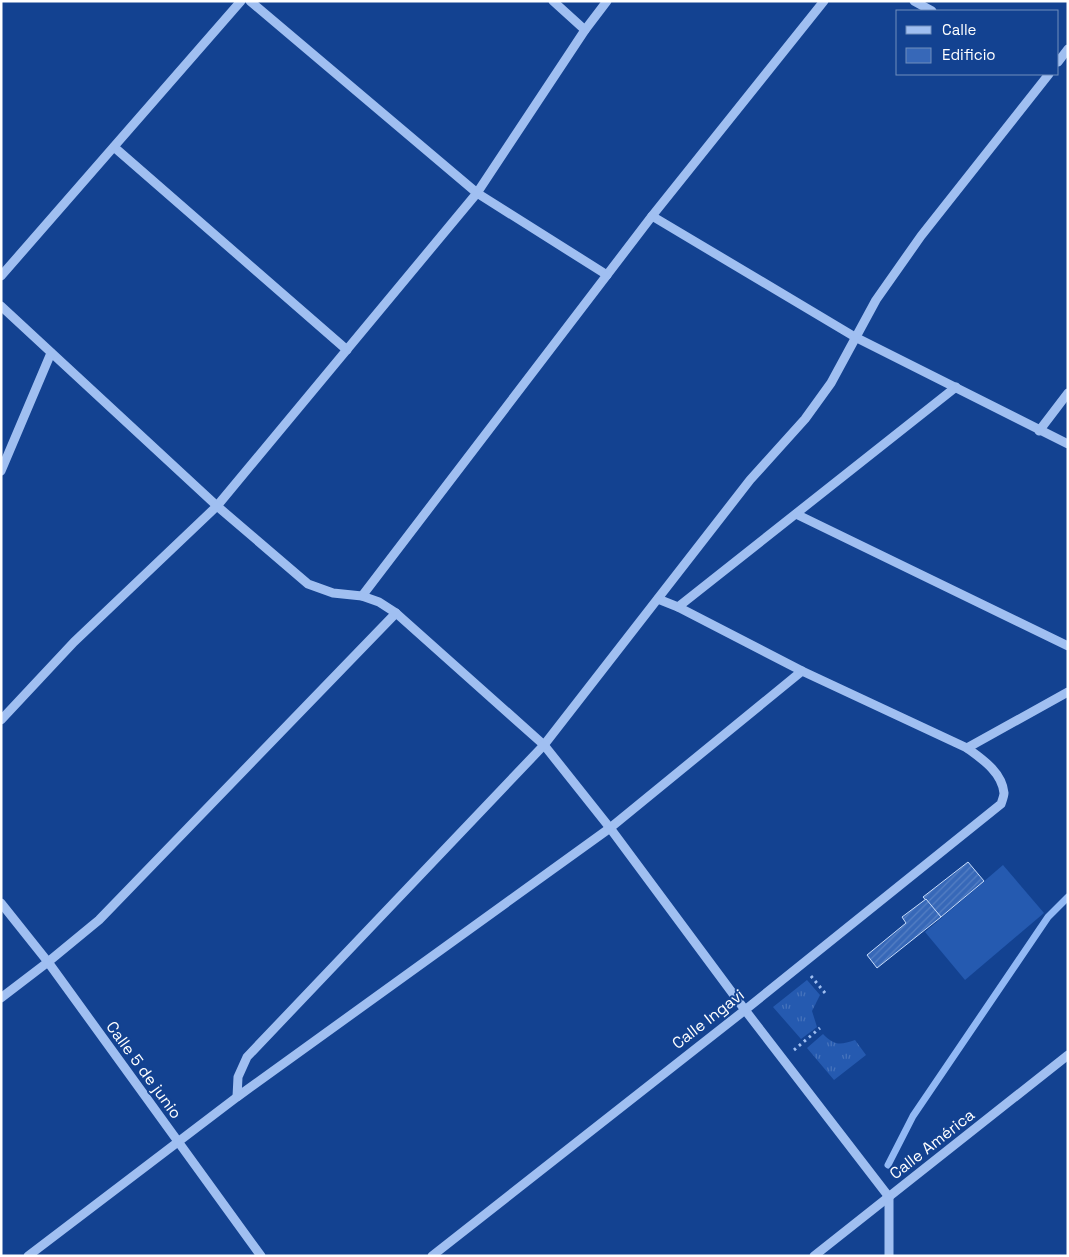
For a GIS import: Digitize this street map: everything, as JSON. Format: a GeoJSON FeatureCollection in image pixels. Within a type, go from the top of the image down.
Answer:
{"type":"FeatureCollection","features":[{"type":"Feature","properties":{"kind":"street"},"geometry":{"type":"LineString","coordinates":[[1,276],[240,1]]}},
{"type":"Feature","properties":{"kind":"street"},"geometry":{"type":"LineString","coordinates":[[250,1],[477,194],[607,275]]}},
{"type":"Feature","properties":{"kind":"street"},"geometry":{"type":"LineString","coordinates":[[553,1],[585,30]]}},
{"type":"Feature","properties":{"kind":"street"},"geometry":{"type":"LineString","coordinates":[[1,720],[74,642],[217,506],[477,194],[585,30],[607,1]]}},
{"type":"Feature","properties":{"kind":"street"},"geometry":{"type":"LineString","coordinates":[[362,596],[652,216],[824,1]]}},
{"type":"Feature","properties":{"kind":"street"},"geometry":{"type":"LineString","coordinates":[[914,1],[930,10]]}},
{"type":"Feature","properties":{"kind":"street"},"geometry":{"type":"LineString","coordinates":[[1059,61],[1068,49]]}},
{"type":"Feature","properties":{"kind":"street"},"geometry":{"type":"LineString","coordinates":[[237,1097],[238,1077],[247,1057],[544,745],[750,480],[805,419],[831,383],[876,300],[921,236],[1046,75]]}},
{"type":"Feature","properties":{"kind":"street"},"geometry":{"type":"LineString","coordinates":[[114,147],[347,350]]}},
{"type":"Feature","properties":{"kind":"street"},"geometry":{"type":"LineString","coordinates":[[652,216],[855,337],[1068,444]]}},
{"type":"Feature","properties":{"kind":"street"},"geometry":{"type":"LineString","coordinates":[[1,306],[217,506],[308,584],[334,593],[362,596],[379,602],[396,612],[544,745],[610,828],[744,1010],[889,1197],[889,1256]]}},
{"type":"Feature","properties":{"kind":"street"},"geometry":{"type":"LineString","coordinates":[[1,471],[51,353]]}},
{"type":"Feature","properties":{"kind":"street"},"geometry":{"type":"LineString","coordinates":[[678,607],[956,387]]}},
{"type":"Feature","properties":{"kind":"street"},"geometry":{"type":"LineString","coordinates":[[1039,430],[1068,393]]}},
{"type":"Feature","properties":{"kind":"street"},"geometry":{"type":"LineString","coordinates":[[796,514],[1068,646]]}},
{"type":"Feature","properties":{"kind":"street"},"geometry":{"type":"LineString","coordinates":[[658,599],[678,607],[802,671],[967,748],[1068,692]]}},
{"type":"Feature","properties":{"kind":"street"},"geometry":{"type":"LineString","coordinates":[[1,998],[99,920],[396,612]]}},
{"type":"Feature","properties":{"kind":"street"},"geometry":{"type":"LineString","coordinates":[[28,1256],[237,1097],[610,828],[802,671]]}},
{"type":"Feature","properties":{"kind":"street","name":"Calle Ingavi"},"geometry":{"type":"LineString","coordinates":[[432,1256],[1001,804],[1004,793],[988,762],[967,748]]}},
{"type":"Feature","properties":{"kind":"street","name":"Calle 5 de junio"},"geometry":{"type":"LineString","coordinates":[[1,903],[48,962],[261,1256]]}},
{"type":"Feature","properties":{"kind":"street","name":"Calle América"},"geometry":{"type":"LineString","coordinates":[[814,1256],[1068,1055]]}},
{"type":"Feature","properties":{"kind":"path"},"geometry":{"type":"LineString","coordinates":[[801,964],[826,994]]}},
{"type":"Feature","properties":{"kind":"path"},"geometry":{"type":"LineString","coordinates":[[783,1060],[820,1028]]}},
{"type":"Feature","properties":{"kind":"green space"},"geometry":{"type":"Polygon","coordinates":[[[1003,865],[1044,913],[965,980],[925,932],[1003,865]]]}},
{"type":"Feature","properties":{"kind":"green space"},"geometry":{"type":"Polygon","coordinates":[[[807,980],[820,995],[812,1011],[817,1027],[801,1039],[773,1007],[807,980]]]}},
{"type":"Feature","properties":{"kind":"green space"},"geometry":{"type":"Polygon","coordinates":[[[823,1034],[831,1041],[838,1043],[855,1040],[866,1055],[834,1080],[807,1048],[823,1034]]]}},
{"type":"Feature","properties":{"kind":"building"},"geometry":{"type":"Polygon","coordinates":[[[968,862],[984,881],[941,917],[923,897],[968,862]]]}},
{"type":"Feature","properties":{"kind":"building"},"geometry":{"type":"Polygon","coordinates":[[[926,899],[941,917],[877,968],[867,955],[906,923],[902,917],[926,899]]]}},
{"type":"Feature","properties":{"kind":"waterway"},"geometry":{"type":"LineString","coordinates":[[888,1165],[913,1116],[1048,917],[1068,897]]}}]}
